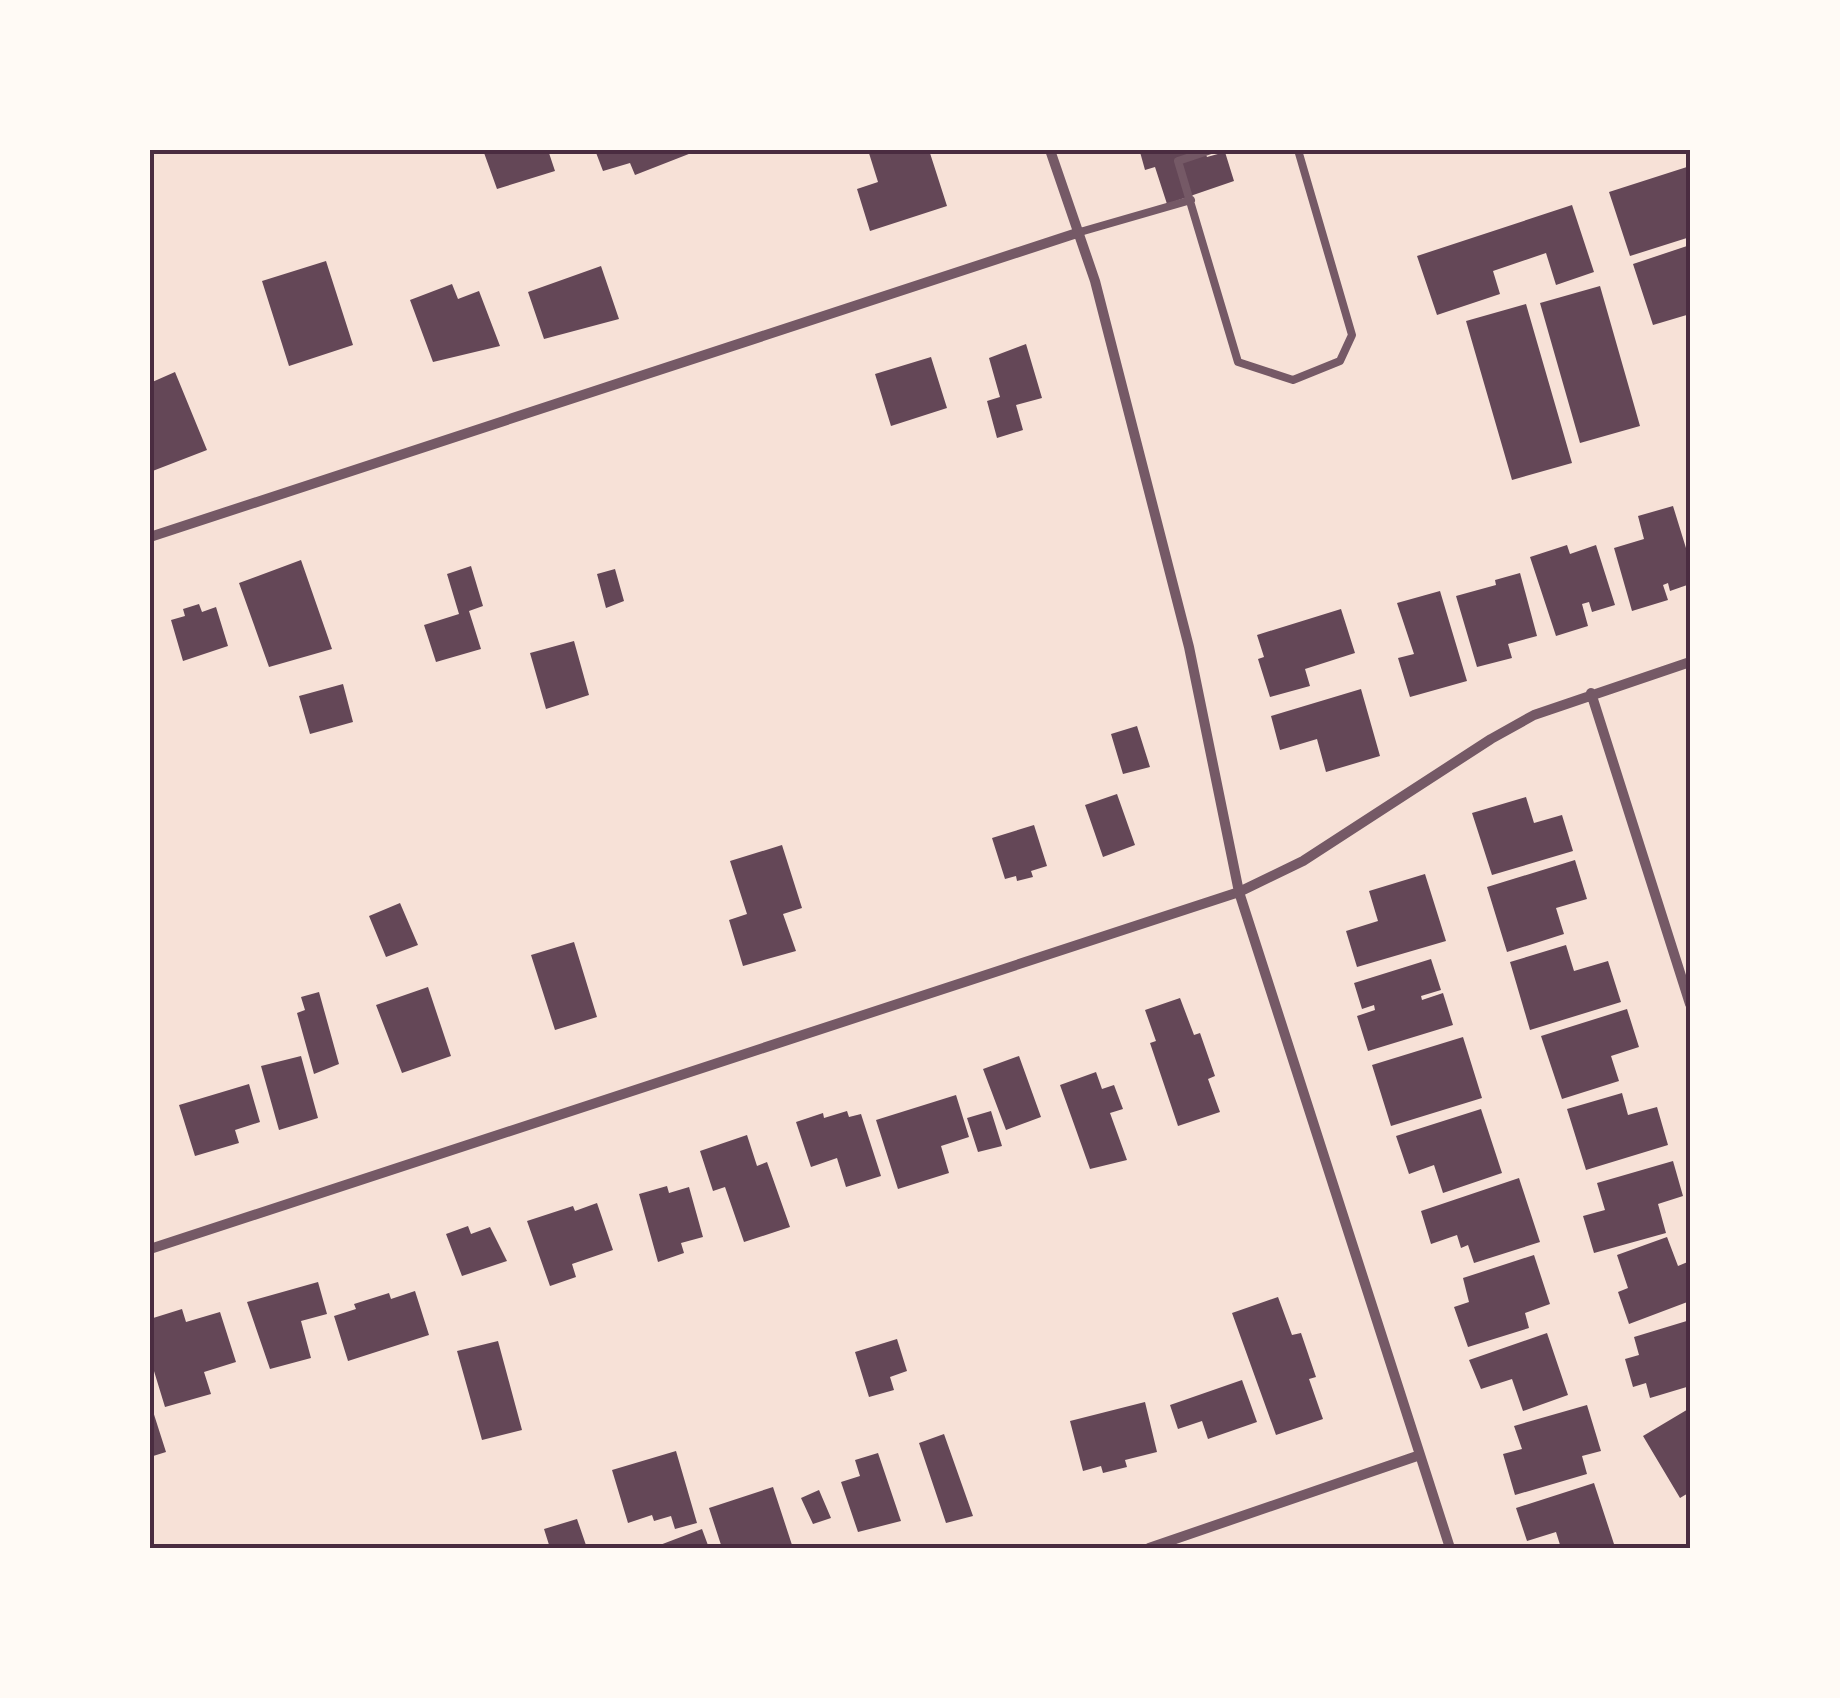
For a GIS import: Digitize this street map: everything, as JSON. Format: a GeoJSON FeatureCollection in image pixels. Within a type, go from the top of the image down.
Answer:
{"type":"FeatureCollection","features":[{"type":"Feature","properties":{"kind":"street"},"geometry":{"type":"LineString","coordinates":[[1050,150],[1080,232],[1190,647],[1239,892],[1450,1548]]}},
{"type":"Feature","properties":{"kind":"street"},"geometry":{"type":"LineString","coordinates":[[150,537],[1080,232]]}},
{"type":"Feature","properties":{"kind":"street"},"geometry":{"type":"LineString","coordinates":[[150,1249],[1239,892],[1303,861],[1534,715],[1690,662]]}},
{"type":"Feature","properties":{"kind":"street"},"geometry":{"type":"LineString","coordinates":[[1590,694],[1690,1004]]}},
{"type":"Feature","properties":{"kind":"street"},"geometry":{"type":"LineString","coordinates":[[1148,1548],[1420,1455]]}},
{"type":"Feature","properties":{"kind":"lane"},"geometry":{"type":"LineString","coordinates":[[1211,150],[1178,162],[1238,362],[1293,380],[1340,361],[1352,335],[1298,150]]}},
{"type":"Feature","properties":{"kind":"lane"},"geometry":{"type":"LineString","coordinates":[[1080,232],[1191,200]]}},
{"type":"Feature","properties":{"kind":"building"},"geometry":{"type":"Polygon","coordinates":[[[483,150],[548,150],[555,171],[497,189],[483,150]]]}},
{"type":"Feature","properties":{"kind":"building"},"geometry":{"type":"Polygon","coordinates":[[[595,150],[699,150],[635,175],[630,163],[603,171],[595,150]]]}},
{"type":"Feature","properties":{"kind":"building"},"geometry":{"type":"Polygon","coordinates":[[[868,150],[929,150],[947,206],[870,231],[857,189],[878,182],[868,150]]]}},
{"type":"Feature","properties":{"kind":"building"},"geometry":{"type":"Polygon","coordinates":[[[1204,150],[1207,157],[1225,152],[1234,181],[1167,204],[1155,167],[1145,170],[1140,152],[1204,150]]]}},
{"type":"Feature","properties":{"kind":"building"},"geometry":{"type":"Polygon","coordinates":[[[1690,166],[1690,237],[1630,256],[1609,192],[1690,166]]]}},
{"type":"Feature","properties":{"kind":"building"},"geometry":{"type":"Polygon","coordinates":[[[1572,205],[1594,272],[1556,285],[1546,253],[1493,271],[1500,294],[1437,315],[1417,256],[1572,205]]]}},
{"type":"Feature","properties":{"kind":"building"},"geometry":{"type":"Polygon","coordinates":[[[1690,245],[1690,314],[1653,325],[1633,264],[1690,245]]]}},
{"type":"Feature","properties":{"kind":"building"},"geometry":{"type":"Polygon","coordinates":[[[326,261],[353,345],[289,366],[262,281],[326,261]]]}},
{"type":"Feature","properties":{"kind":"building"},"geometry":{"type":"Polygon","coordinates":[[[601,266],[619,319],[544,339],[528,292],[601,266]]]}},
{"type":"Feature","properties":{"kind":"building"},"geometry":{"type":"Polygon","coordinates":[[[452,284],[458,299],[479,291],[500,346],[433,362],[410,300],[452,284]]]}},
{"type":"Feature","properties":{"kind":"building"},"geometry":{"type":"Polygon","coordinates":[[[1600,286],[1640,426],[1580,443],[1540,303],[1600,286]]]}},
{"type":"Feature","properties":{"kind":"building"},"geometry":{"type":"Polygon","coordinates":[[[1526,304],[1572,463],[1512,480],[1466,321],[1526,304]]]}},
{"type":"Feature","properties":{"kind":"building"},"geometry":{"type":"Polygon","coordinates":[[[1026,344],[1042,398],[1016,405],[1023,430],[997,438],[987,401],[1000,397],[989,358],[1026,344]]]}},
{"type":"Feature","properties":{"kind":"building"},"geometry":{"type":"Polygon","coordinates":[[[931,357],[947,408],[891,426],[875,374],[931,357]]]}},
{"type":"Feature","properties":{"kind":"building"},"geometry":{"type":"Polygon","coordinates":[[[175,372],[207,450],[150,472],[150,383],[175,372]]]}},
{"type":"Feature","properties":{"kind":"building"},"geometry":{"type":"Polygon","coordinates":[[[1673,506],[1690,561],[1690,584],[1670,591],[1668,583],[1663,585],[1668,600],[1632,611],[1614,548],[1644,539],[1638,516],[1673,506]]]}},
{"type":"Feature","properties":{"kind":"building"},"geometry":{"type":"Polygon","coordinates":[[[1567,545],[1570,554],[1596,545],[1615,605],[1592,612],[1589,602],[1582,604],[1588,626],[1556,636],[1530,557],[1567,545]]]}},
{"type":"Feature","properties":{"kind":"building"},"geometry":{"type":"Polygon","coordinates":[[[301,560],[332,649],[269,667],[239,583],[301,560]]]}},
{"type":"Feature","properties":{"kind":"building"},"geometry":{"type":"Polygon","coordinates":[[[471,566],[483,606],[469,611],[481,649],[436,662],[424,625],[459,614],[447,574],[471,566]]]}},
{"type":"Feature","properties":{"kind":"building"},"geometry":{"type":"Polygon","coordinates":[[[615,569],[624,601],[606,608],[597,574],[615,569]]]}},
{"type":"Feature","properties":{"kind":"building"},"geometry":{"type":"Polygon","coordinates":[[[1520,573],[1537,636],[1508,644],[1512,658],[1477,667],[1456,596],[1496,585],[1495,580],[1520,573]]]}},
{"type":"Feature","properties":{"kind":"building"},"geometry":{"type":"Polygon","coordinates":[[[1440,591],[1467,681],[1410,697],[1398,658],[1414,654],[1397,603],[1440,591]]]}},
{"type":"Feature","properties":{"kind":"building"},"geometry":{"type":"Polygon","coordinates":[[[199,604],[202,612],[216,607],[228,646],[183,661],[171,620],[185,616],[183,609],[199,604]]]}},
{"type":"Feature","properties":{"kind":"building"},"geometry":{"type":"Polygon","coordinates":[[[1341,609],[1355,653],[1305,669],[1310,686],[1270,697],[1258,659],[1264,657],[1257,635],[1341,609]]]}},
{"type":"Feature","properties":{"kind":"building"},"geometry":{"type":"Polygon","coordinates":[[[574,641],[589,695],[546,709],[530,653],[574,641]]]}},
{"type":"Feature","properties":{"kind":"building"},"geometry":{"type":"Polygon","coordinates":[[[343,684],[353,722],[310,734],[299,696],[343,684]]]}},
{"type":"Feature","properties":{"kind":"building"},"geometry":{"type":"Polygon","coordinates":[[[1361,689],[1380,756],[1326,772],[1317,739],[1280,750],[1271,716],[1361,689]]]}},
{"type":"Feature","properties":{"kind":"building"},"geometry":{"type":"Polygon","coordinates":[[[1137,726],[1150,767],[1123,774],[1111,734],[1137,726]]]}},
{"type":"Feature","properties":{"kind":"building"},"geometry":{"type":"Polygon","coordinates":[[[1117,794],[1135,845],[1103,857],[1085,805],[1117,794]]]}},
{"type":"Feature","properties":{"kind":"building"},"geometry":{"type":"Polygon","coordinates":[[[1526,797],[1534,823],[1562,815],[1573,851],[1492,875],[1472,813],[1526,797]]]}},
{"type":"Feature","properties":{"kind":"building"},"geometry":{"type":"Polygon","coordinates":[[[1034,825],[1047,866],[1031,871],[1033,877],[1005,879],[992,838],[1034,825]]]}},
{"type":"Feature","properties":{"kind":"building"},"geometry":{"type":"Polygon","coordinates":[[[782,845],[802,908],[783,914],[796,951],[743,966],[729,920],[747,914],[730,861],[782,845]]]}},
{"type":"Feature","properties":{"kind":"building"},"geometry":{"type":"Polygon","coordinates":[[[1575,860],[1587,899],[1556,908],[1564,934],[1507,952],[1487,887],[1575,860]]]}},
{"type":"Feature","properties":{"kind":"building"},"geometry":{"type":"Polygon","coordinates":[[[1425,874],[1446,941],[1357,967],[1346,931],[1378,921],[1369,891],[1425,874]]]}},
{"type":"Feature","properties":{"kind":"building"},"geometry":{"type":"Polygon","coordinates":[[[400,903],[418,945],[386,957],[369,916],[400,903]]]}},
{"type":"Feature","properties":{"kind":"building"},"geometry":{"type":"Polygon","coordinates":[[[574,942],[597,1017],[555,1030],[531,955],[574,942]]]}},
{"type":"Feature","properties":{"kind":"building"},"geometry":{"type":"Polygon","coordinates":[[[1566,945],[1574,971],[1608,961],[1621,1002],[1530,1030],[1510,962],[1566,945]]]}},
{"type":"Feature","properties":{"kind":"building"},"geometry":{"type":"Polygon","coordinates":[[[1431,959],[1441,990],[1421,996],[1422,1000],[1443,993],[1453,1025],[1368,1051],[1357,1016],[1375,1010],[1374,1005],[1362,1009],[1354,983],[1431,959]]]}},
{"type":"Feature","properties":{"kind":"building"},"geometry":{"type":"Polygon","coordinates":[[[428,987],[451,1056],[402,1073],[376,1005],[428,987]]]}},
{"type":"Feature","properties":{"kind":"building"},"geometry":{"type":"Polygon","coordinates":[[[319,992],[339,1064],[314,1074],[297,1013],[305,1010],[301,997],[319,992]]]}},
{"type":"Feature","properties":{"kind":"building"},"geometry":{"type":"Polygon","coordinates":[[[1180,998],[1194,1035],[1200,1033],[1215,1076],[1208,1079],[1220,1112],[1178,1126],[1150,1043],[1156,1041],[1145,1010],[1180,998]]]}},
{"type":"Feature","properties":{"kind":"building"},"geometry":{"type":"Polygon","coordinates":[[[1627,1009],[1639,1047],[1611,1056],[1619,1081],[1562,1099],[1541,1036],[1627,1009]]]}},
{"type":"Feature","properties":{"kind":"building"},"geometry":{"type":"Polygon","coordinates":[[[1463,1037],[1482,1098],[1391,1126],[1372,1065],[1463,1037]]]}},
{"type":"Feature","properties":{"kind":"building"},"geometry":{"type":"Polygon","coordinates":[[[301,1056],[318,1118],[279,1130],[261,1066],[301,1056]]]}},
{"type":"Feature","properties":{"kind":"building"},"geometry":{"type":"Polygon","coordinates":[[[1019,1056],[1041,1117],[1006,1130],[983,1069],[1019,1056]]]}},
{"type":"Feature","properties":{"kind":"building"},"geometry":{"type":"Polygon","coordinates":[[[1096,1072],[1102,1089],[1114,1085],[1123,1109],[1110,1113],[1127,1160],[1090,1169],[1060,1085],[1096,1072]]]}},
{"type":"Feature","properties":{"kind":"building"},"geometry":{"type":"Polygon","coordinates":[[[249,1084],[260,1122],[235,1130],[239,1143],[195,1156],[179,1105],[249,1084]]]}},
{"type":"Feature","properties":{"kind":"building"},"geometry":{"type":"Polygon","coordinates":[[[1622,1093],[1628,1115],[1657,1107],[1668,1145],[1586,1170],[1567,1109],[1622,1093]]]}},
{"type":"Feature","properties":{"kind":"building"},"geometry":{"type":"Polygon","coordinates":[[[956,1095],[969,1137],[941,1146],[949,1173],[898,1189],[876,1120],[956,1095]]]}},
{"type":"Feature","properties":{"kind":"building"},"geometry":{"type":"Polygon","coordinates":[[[1481,1109],[1502,1173],[1443,1193],[1434,1165],[1409,1174],[1396,1136],[1481,1109]]]}},
{"type":"Feature","properties":{"kind":"building"},"geometry":{"type":"Polygon","coordinates":[[[847,1111],[849,1117],[861,1114],[881,1176],[846,1187],[837,1158],[811,1167],[796,1122],[823,1113],[824,1118],[847,1111]]]}},
{"type":"Feature","properties":{"kind":"building"},"geometry":{"type":"Polygon","coordinates":[[[991,1111],[1002,1146],[978,1152],[967,1118],[991,1111]]]}},
{"type":"Feature","properties":{"kind":"building"},"geometry":{"type":"Polygon","coordinates":[[[747,1135],[757,1166],[767,1162],[790,1227],[744,1242],[725,1187],[713,1191],[700,1151],[747,1135]]]}},
{"type":"Feature","properties":{"kind":"building"},"geometry":{"type":"Polygon","coordinates":[[[1673,1161],[1683,1196],[1658,1204],[1666,1233],[1594,1253],[1583,1216],[1605,1210],[1597,1183],[1673,1161]]]}},
{"type":"Feature","properties":{"kind":"building"},"geometry":{"type":"Polygon","coordinates":[[[1519,1178],[1540,1242],[1474,1263],[1468,1245],[1461,1248],[1457,1235],[1431,1244],[1421,1211],[1519,1178]]]}},
{"type":"Feature","properties":{"kind":"building"},"geometry":{"type":"Polygon","coordinates":[[[667,1186],[669,1193],[689,1187],[703,1237],[681,1243],[684,1253],[658,1262],[639,1194],[667,1186]]]}},
{"type":"Feature","properties":{"kind":"building"},"geometry":{"type":"Polygon","coordinates":[[[597,1203],[613,1250],[572,1264],[576,1277],[550,1286],[527,1221],[573,1206],[575,1211],[597,1203]]]}},
{"type":"Feature","properties":{"kind":"building"},"geometry":{"type":"Polygon","coordinates":[[[468,1226],[471,1234],[490,1227],[507,1261],[462,1276],[446,1234],[468,1226]]]}},
{"type":"Feature","properties":{"kind":"building"},"geometry":{"type":"Polygon","coordinates":[[[1667,1237],[1678,1266],[1690,1261],[1690,1301],[1629,1324],[1618,1292],[1628,1288],[1617,1255],[1667,1237]]]}},
{"type":"Feature","properties":{"kind":"building"},"geometry":{"type":"Polygon","coordinates":[[[1534,1255],[1550,1304],[1525,1313],[1529,1328],[1468,1347],[1454,1307],[1469,1302],[1463,1278],[1534,1255]]]}},
{"type":"Feature","properties":{"kind":"building"},"geometry":{"type":"Polygon","coordinates":[[[318,1282],[327,1314],[301,1321],[311,1358],[270,1369],[247,1302],[318,1282]]]}},
{"type":"Feature","properties":{"kind":"building"},"geometry":{"type":"Polygon","coordinates":[[[415,1291],[429,1335],[348,1361],[334,1316],[356,1309],[354,1304],[389,1293],[391,1299],[415,1291]]]}},
{"type":"Feature","properties":{"kind":"building"},"geometry":{"type":"Polygon","coordinates":[[[1278,1297],[1292,1335],[1301,1333],[1316,1377],[1309,1379],[1323,1419],[1276,1435],[1232,1313],[1278,1297]]]}},
{"type":"Feature","properties":{"kind":"building"},"geometry":{"type":"Polygon","coordinates":[[[182,1309],[186,1322],[220,1312],[236,1362],[204,1372],[211,1394],[165,1407],[150,1358],[150,1319],[182,1309]]]}},
{"type":"Feature","properties":{"kind":"building"},"geometry":{"type":"Polygon","coordinates":[[[1690,1320],[1690,1386],[1650,1398],[1646,1383],[1633,1387],[1625,1359],[1639,1355],[1634,1337],[1690,1320]]]}},
{"type":"Feature","properties":{"kind":"building"},"geometry":{"type":"Polygon","coordinates":[[[1547,1333],[1568,1395],[1523,1411],[1512,1379],[1481,1389],[1469,1360],[1547,1333]]]}},
{"type":"Feature","properties":{"kind":"building"},"geometry":{"type":"Polygon","coordinates":[[[897,1339],[907,1371],[890,1377],[894,1390],[869,1397],[855,1352],[897,1339]]]}},
{"type":"Feature","properties":{"kind":"building"},"geometry":{"type":"Polygon","coordinates":[[[498,1341],[522,1430],[482,1440],[457,1351],[498,1341]]]}},
{"type":"Feature","properties":{"kind":"building"},"geometry":{"type":"Polygon","coordinates":[[[1242,1380],[1257,1422],[1208,1439],[1202,1421],[1178,1429],[1170,1405],[1242,1380]]]}},
{"type":"Feature","properties":{"kind":"building"},"geometry":{"type":"Polygon","coordinates":[[[150,1402],[166,1452],[150,1457],[150,1402]]]}},
{"type":"Feature","properties":{"kind":"building"},"geometry":{"type":"Polygon","coordinates":[[[1145,1402],[1157,1452],[1125,1460],[1127,1467],[1103,1473],[1101,1466],[1083,1471],[1070,1421],[1145,1402]]]}},
{"type":"Feature","properties":{"kind":"building"},"geometry":{"type":"Polygon","coordinates":[[[1587,1405],[1601,1451],[1582,1456],[1587,1474],[1515,1495],[1503,1454],[1522,1449],[1514,1426],[1587,1405]]]}},
{"type":"Feature","properties":{"kind":"building"},"geometry":{"type":"Polygon","coordinates":[[[1690,1408],[1690,1492],[1680,1498],[1643,1436],[1690,1408]]]}},
{"type":"Feature","properties":{"kind":"building"},"geometry":{"type":"Polygon","coordinates":[[[944,1434],[973,1516],[946,1523],[919,1443],[944,1434]]]}},
{"type":"Feature","properties":{"kind":"building"},"geometry":{"type":"Polygon","coordinates":[[[676,1451],[697,1523],[675,1529],[671,1516],[654,1521],[652,1515],[628,1523],[612,1470],[676,1451]]]}},
{"type":"Feature","properties":{"kind":"building"},"geometry":{"type":"Polygon","coordinates":[[[878,1453],[901,1521],[858,1532],[841,1482],[860,1476],[855,1460],[878,1453]]]}},
{"type":"Feature","properties":{"kind":"building"},"geometry":{"type":"Polygon","coordinates":[[[1594,1483],[1614,1544],[1601,1548],[1561,1548],[1556,1532],[1527,1541],[1516,1508],[1594,1483]]]}},
{"type":"Feature","properties":{"kind":"building"},"geometry":{"type":"Polygon","coordinates":[[[773,1487],[793,1548],[722,1548],[709,1508],[773,1487]]]}},
{"type":"Feature","properties":{"kind":"building"},"geometry":{"type":"Polygon","coordinates":[[[819,1490],[831,1518],[813,1524],[801,1498],[819,1490]]]}},
{"type":"Feature","properties":{"kind":"building"},"geometry":{"type":"Polygon","coordinates":[[[577,1519],[587,1548],[550,1548],[544,1529],[577,1519]]]}},
{"type":"Feature","properties":{"kind":"building"},"geometry":{"type":"Polygon","coordinates":[[[702,1529],[709,1548],[652,1548],[702,1529]]]}}]}
